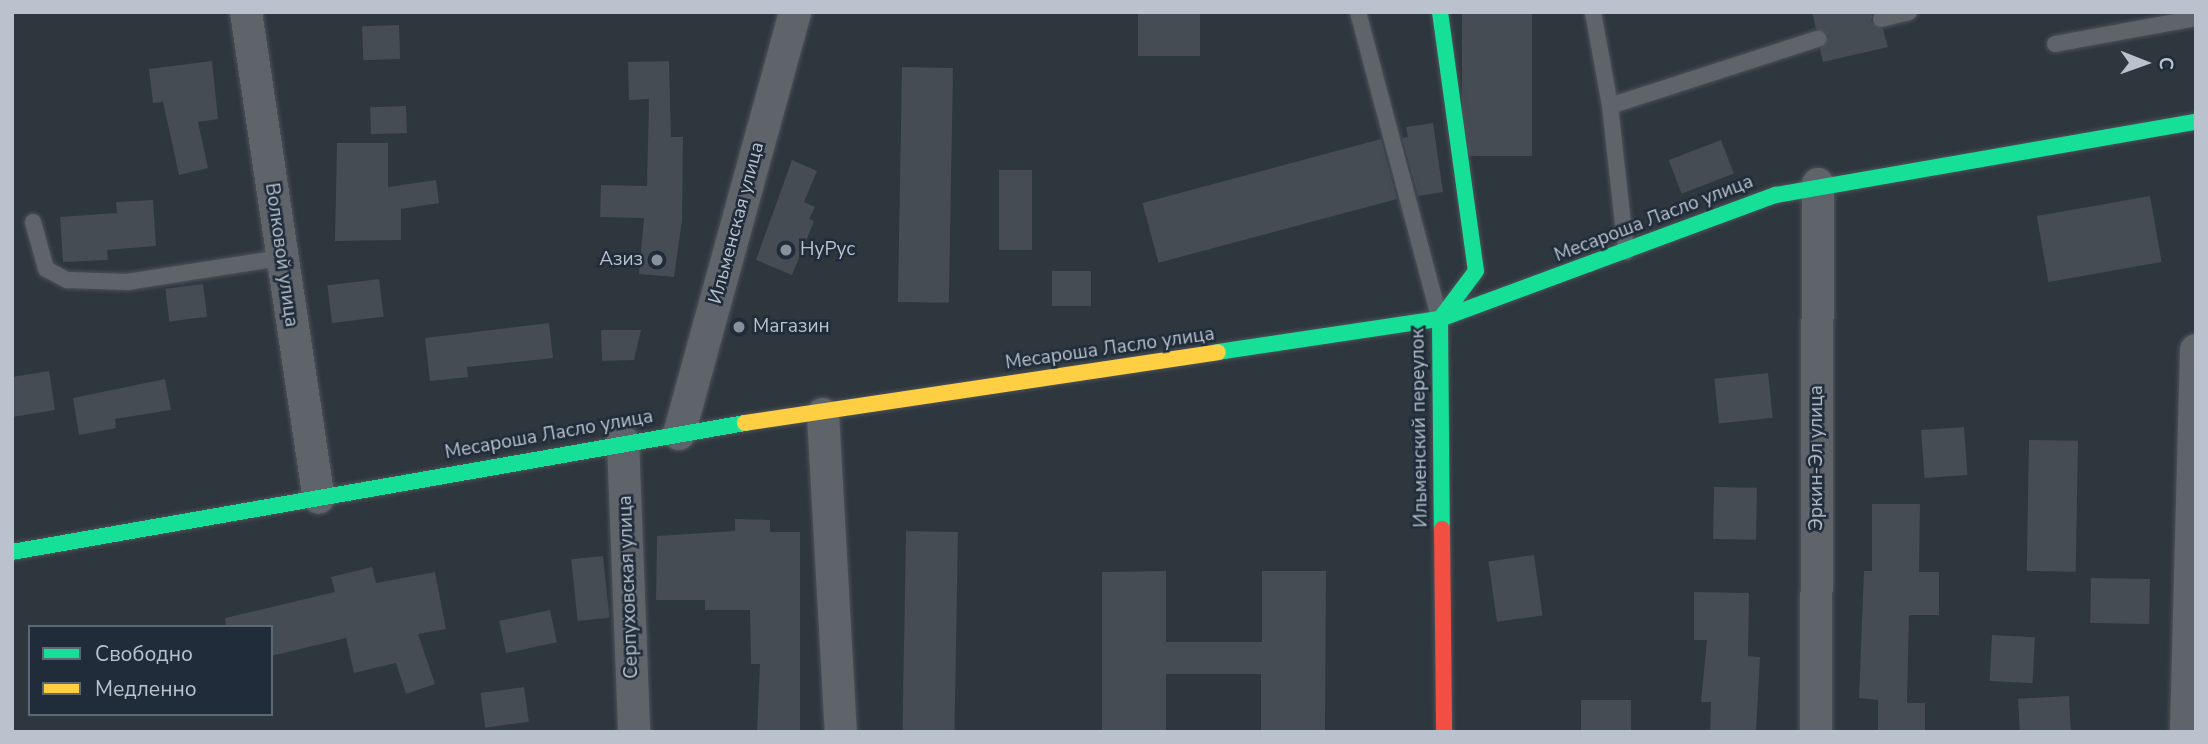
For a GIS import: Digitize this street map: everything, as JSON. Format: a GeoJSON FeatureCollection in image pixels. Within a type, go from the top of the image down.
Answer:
{"type":"FeatureCollection","features":[{"type":"Feature","properties":{"kind":"street","name":"Волковой улица"},"geometry":{"type":"LineString","coordinates":[[246,12],[319,498]]}},
{"type":"Feature","properties":{"kind":"street","name":"Ильменская улица"},"geometry":{"type":"LineString","coordinates":[[679,434],[795,12]]}},
{"type":"Feature","properties":{"kind":"street","name":"Ильменский переулок"},"geometry":{"type":"LineString","coordinates":[[1440,12],[1476,271],[1440,319],[1444,732]]}},
{"type":"Feature","properties":{"kind":"street","name":"Месароша Ласло улица"},"geometry":{"type":"LineString","coordinates":[[12,552],[623,441],[823,414],[1440,319],[1626,255],[1776,195],[1818,184],[2196,122]]}},
{"type":"Feature","properties":{"kind":"street","name":"Эркин-Эл улица"},"geometry":{"type":"LineString","coordinates":[[1816,732],[1818,184]]}},
{"type":"Feature","properties":{"kind":"street"},"geometry":{"type":"LineString","coordinates":[[2186,732],[2196,350]]}},
{"type":"Feature","properties":{"kind":"street"},"geometry":{"type":"LineString","coordinates":[[823,414],[841,732]]}},
{"type":"Feature","properties":{"kind":"street","name":"Серпуховская улица"},"geometry":{"type":"LineString","coordinates":[[623,441],[634,732]]}},
{"type":"Feature","properties":{"kind":"lane"},"geometry":{"type":"LineString","coordinates":[[1358,12],[1440,319]]}},
{"type":"Feature","properties":{"kind":"lane"},"geometry":{"type":"LineString","coordinates":[[1593,12],[1610,106],[1626,255]]}},
{"type":"Feature","properties":{"kind":"lane"},"geometry":{"type":"LineString","coordinates":[[1881,19],[1909,12]]}},
{"type":"Feature","properties":{"kind":"lane"},"geometry":{"type":"LineString","coordinates":[[2055,44],[2196,18]]}},
{"type":"Feature","properties":{"kind":"lane"},"geometry":{"type":"LineString","coordinates":[[1610,106],[1818,39]]}},
{"type":"Feature","properties":{"kind":"lane"},"geometry":{"type":"LineString","coordinates":[[33,222],[46,268],[67,280],[127,282],[281,258]]}},
{"type":"Feature","properties":{"kind":"building"},"geometry":{"type":"Polygon","coordinates":[[[1138,12],[1200,12],[1200,56],[1138,56],[1138,12]]]}},
{"type":"Feature","properties":{"kind":"building"},"geometry":{"type":"Polygon","coordinates":[[[1462,12],[1532,12],[1532,156],[1462,156],[1462,12]]]}},
{"type":"Feature","properties":{"kind":"building"},"geometry":{"type":"Polygon","coordinates":[[[1812,12],[1873,12],[1871,22],[1883,29],[1888,47],[1823,62],[1820,49],[1828,36],[1816,29],[1812,12]]]}},
{"type":"Feature","properties":{"kind":"building"},"geometry":{"type":"Polygon","coordinates":[[[399,25],[400,59],[363,60],[362,26],[399,25]]]}},
{"type":"Feature","properties":{"kind":"building"},"geometry":{"type":"Polygon","coordinates":[[[212,61],[218,119],[198,122],[208,168],[179,175],[163,102],[153,103],[149,69],[212,61]]]}},
{"type":"Feature","properties":{"kind":"building"},"geometry":{"type":"Polygon","coordinates":[[[669,61],[671,137],[683,137],[682,220],[674,277],[639,274],[644,218],[600,217],[601,185],[647,186],[649,99],[629,100],[628,62],[669,61]]]}},
{"type":"Feature","properties":{"kind":"building"},"geometry":{"type":"Polygon","coordinates":[[[902,67],[953,68],[949,303],[898,302],[902,67]]]}},
{"type":"Feature","properties":{"kind":"building"},"geometry":{"type":"Polygon","coordinates":[[[406,106],[407,133],[371,134],[370,107],[406,106]]]}},
{"type":"Feature","properties":{"kind":"building"},"geometry":{"type":"Polygon","coordinates":[[[1433,123],[1443,192],[1418,196],[1402,138],[1408,137],[1406,127],[1433,123]]]}},
{"type":"Feature","properties":{"kind":"building"},"geometry":{"type":"Polygon","coordinates":[[[1381,139],[1397,199],[1158,263],[1142,203],[1381,139]]]}},
{"type":"Feature","properties":{"kind":"building"},"geometry":{"type":"Polygon","coordinates":[[[1721,140],[1734,174],[1682,194],[1669,160],[1721,140]]]}},
{"type":"Feature","properties":{"kind":"building"},"geometry":{"type":"Polygon","coordinates":[[[337,143],[388,143],[388,187],[436,180],[439,203],[401,209],[401,240],[335,241],[337,143]]]}},
{"type":"Feature","properties":{"kind":"building"},"geometry":{"type":"Polygon","coordinates":[[[792,160],[817,171],[804,202],[815,207],[809,219],[814,221],[792,275],[756,260],[792,160]]]}},
{"type":"Feature","properties":{"kind":"building"},"geometry":{"type":"Polygon","coordinates":[[[999,170],[1032,170],[1032,250],[999,250],[999,170]]]}},
{"type":"Feature","properties":{"kind":"building"},"geometry":{"type":"Polygon","coordinates":[[[2150,196],[2162,262],[2048,282],[2037,216],[2150,196]]]}},
{"type":"Feature","properties":{"kind":"building"},"geometry":{"type":"Polygon","coordinates":[[[153,200],[156,246],[107,250],[108,260],[63,262],[60,217],[117,213],[116,202],[153,200]]]}},
{"type":"Feature","properties":{"kind":"building"},"geometry":{"type":"Polygon","coordinates":[[[1052,271],[1091,271],[1091,306],[1052,306],[1052,271]]]}},
{"type":"Feature","properties":{"kind":"building"},"geometry":{"type":"Polygon","coordinates":[[[379,279],[384,317],[332,323],[327,285],[379,279]]]}},
{"type":"Feature","properties":{"kind":"building"},"geometry":{"type":"Polygon","coordinates":[[[203,284],[207,317],[169,321],[165,289],[203,284]]]}},
{"type":"Feature","properties":{"kind":"building"},"geometry":{"type":"Polygon","coordinates":[[[549,323],[553,358],[467,367],[468,377],[430,381],[425,338],[549,323]]]}},
{"type":"Feature","properties":{"kind":"building"},"geometry":{"type":"Polygon","coordinates":[[[601,330],[641,330],[634,360],[602,361],[601,330]]]}},
{"type":"Feature","properties":{"kind":"building"},"geometry":{"type":"Polygon","coordinates":[[[49,371],[55,410],[12,417],[12,377],[49,371]]]}},
{"type":"Feature","properties":{"kind":"building"},"geometry":{"type":"Polygon","coordinates":[[[1768,373],[1773,418],[1719,423],[1714,379],[1768,373]]]}},
{"type":"Feature","properties":{"kind":"building"},"geometry":{"type":"Polygon","coordinates":[[[165,379],[171,410],[115,419],[116,428],[79,435],[73,398],[165,379]]]}},
{"type":"Feature","properties":{"kind":"building"},"geometry":{"type":"Polygon","coordinates":[[[1964,427],[1967,475],[1924,478],[1921,430],[1964,427]]]}},
{"type":"Feature","properties":{"kind":"building"},"geometry":{"type":"Polygon","coordinates":[[[2029,440],[2078,441],[2076,572],[2027,571],[2029,440]]]}},
{"type":"Feature","properties":{"kind":"building"},"geometry":{"type":"Polygon","coordinates":[[[1714,487],[1757,488],[1756,540],[1713,539],[1714,487]]]}},
{"type":"Feature","properties":{"kind":"building"},"geometry":{"type":"Polygon","coordinates":[[[1872,504],[1920,504],[1919,572],[1939,572],[1939,615],[1909,615],[1907,703],[1925,703],[1925,732],[1878,732],[1878,700],[1859,698],[1864,571],[1872,571],[1872,504]]]}},
{"type":"Feature","properties":{"kind":"building"},"geometry":{"type":"Polygon","coordinates":[[[735,519],[770,520],[770,532],[800,532],[800,732],[757,732],[760,664],[751,664],[750,610],[705,610],[705,600],[656,600],[657,536],[735,531],[735,519]]]}},
{"type":"Feature","properties":{"kind":"building"},"geometry":{"type":"Polygon","coordinates":[[[906,531],[958,532],[954,732],[902,732],[906,531]]]}},
{"type":"Feature","properties":{"kind":"building"},"geometry":{"type":"Polygon","coordinates":[[[1534,555],[1542,615],[1497,622],[1488,561],[1534,555]]]}},
{"type":"Feature","properties":{"kind":"building"},"geometry":{"type":"Polygon","coordinates":[[[603,556],[609,618],[578,621],[571,559],[603,556]]]}},
{"type":"Feature","properties":{"kind":"building"},"geometry":{"type":"Polygon","coordinates":[[[372,567],[376,583],[435,572],[446,629],[418,634],[435,684],[406,694],[396,663],[354,673],[346,638],[273,656],[273,625],[226,625],[225,618],[335,592],[331,577],[372,567]]]}},
{"type":"Feature","properties":{"kind":"building"},"geometry":{"type":"Polygon","coordinates":[[[1166,571],[1166,642],[1262,642],[1262,571],[1326,571],[1325,732],[1261,732],[1261,674],[1166,674],[1166,732],[1102,732],[1102,572],[1166,571]]]}},
{"type":"Feature","properties":{"kind":"building"},"geometry":{"type":"Polygon","coordinates":[[[2091,578],[2150,579],[2149,624],[2090,623],[2091,578]]]}},
{"type":"Feature","properties":{"kind":"building"},"geometry":{"type":"Polygon","coordinates":[[[1694,592],[1749,593],[1748,656],[1760,657],[1756,732],[1710,732],[1711,702],[1701,702],[1707,640],[1694,640],[1694,592]]]}},
{"type":"Feature","properties":{"kind":"building"},"geometry":{"type":"Polygon","coordinates":[[[550,610],[557,642],[506,653],[499,621],[550,610]]]}},
{"type":"Feature","properties":{"kind":"building"},"geometry":{"type":"Polygon","coordinates":[[[1992,635],[2035,637],[2033,683],[1990,681],[1992,635]]]}},
{"type":"Feature","properties":{"kind":"building"},"geometry":{"type":"Polygon","coordinates":[[[524,687],[529,722],[485,728],[480,693],[524,687]]]}},
{"type":"Feature","properties":{"kind":"building"},"geometry":{"type":"Polygon","coordinates":[[[2069,696],[2071,732],[2020,732],[2018,699],[2069,696]]]}},
{"type":"Feature","properties":{"kind":"building"},"geometry":{"type":"Polygon","coordinates":[[[1581,700],[1631,700],[1631,732],[1581,732],[1581,700]]]}},
{"type":"Feature","properties":{"kind":"traffic: fast"},"geometry":{"type":"LineString","coordinates":[[1440,12],[1476,271],[1440,319],[1442,529]]}},
{"type":"Feature","properties":{"kind":"traffic: fast"},"geometry":{"type":"LineString","coordinates":[[1218,352],[1440,319],[1776,195],[2196,122]]}},
{"type":"Feature","properties":{"kind":"traffic: fast"},"geometry":{"type":"LineString","coordinates":[[12,552],[745,423]]}},
{"type":"Feature","properties":{"kind":"traffic: slow"},"geometry":{"type":"LineString","coordinates":[[745,423],[1218,352]]}},
{"type":"Feature","properties":{"kind":"traffic: jam"},"geometry":{"type":"LineString","coordinates":[[1442,529],[1444,732]]}},
{"type":"Feature","properties":{"kind":"place","name":"НуРус"},"geometry":{"type":"Point","coordinates":[786,250]}},
{"type":"Feature","properties":{"kind":"place","name":"Азиз"},"geometry":{"type":"Point","coordinates":[657,260]}},
{"type":"Feature","properties":{"kind":"place","name":"Магазин"},"geometry":{"type":"Point","coordinates":[739,327]}}]}
